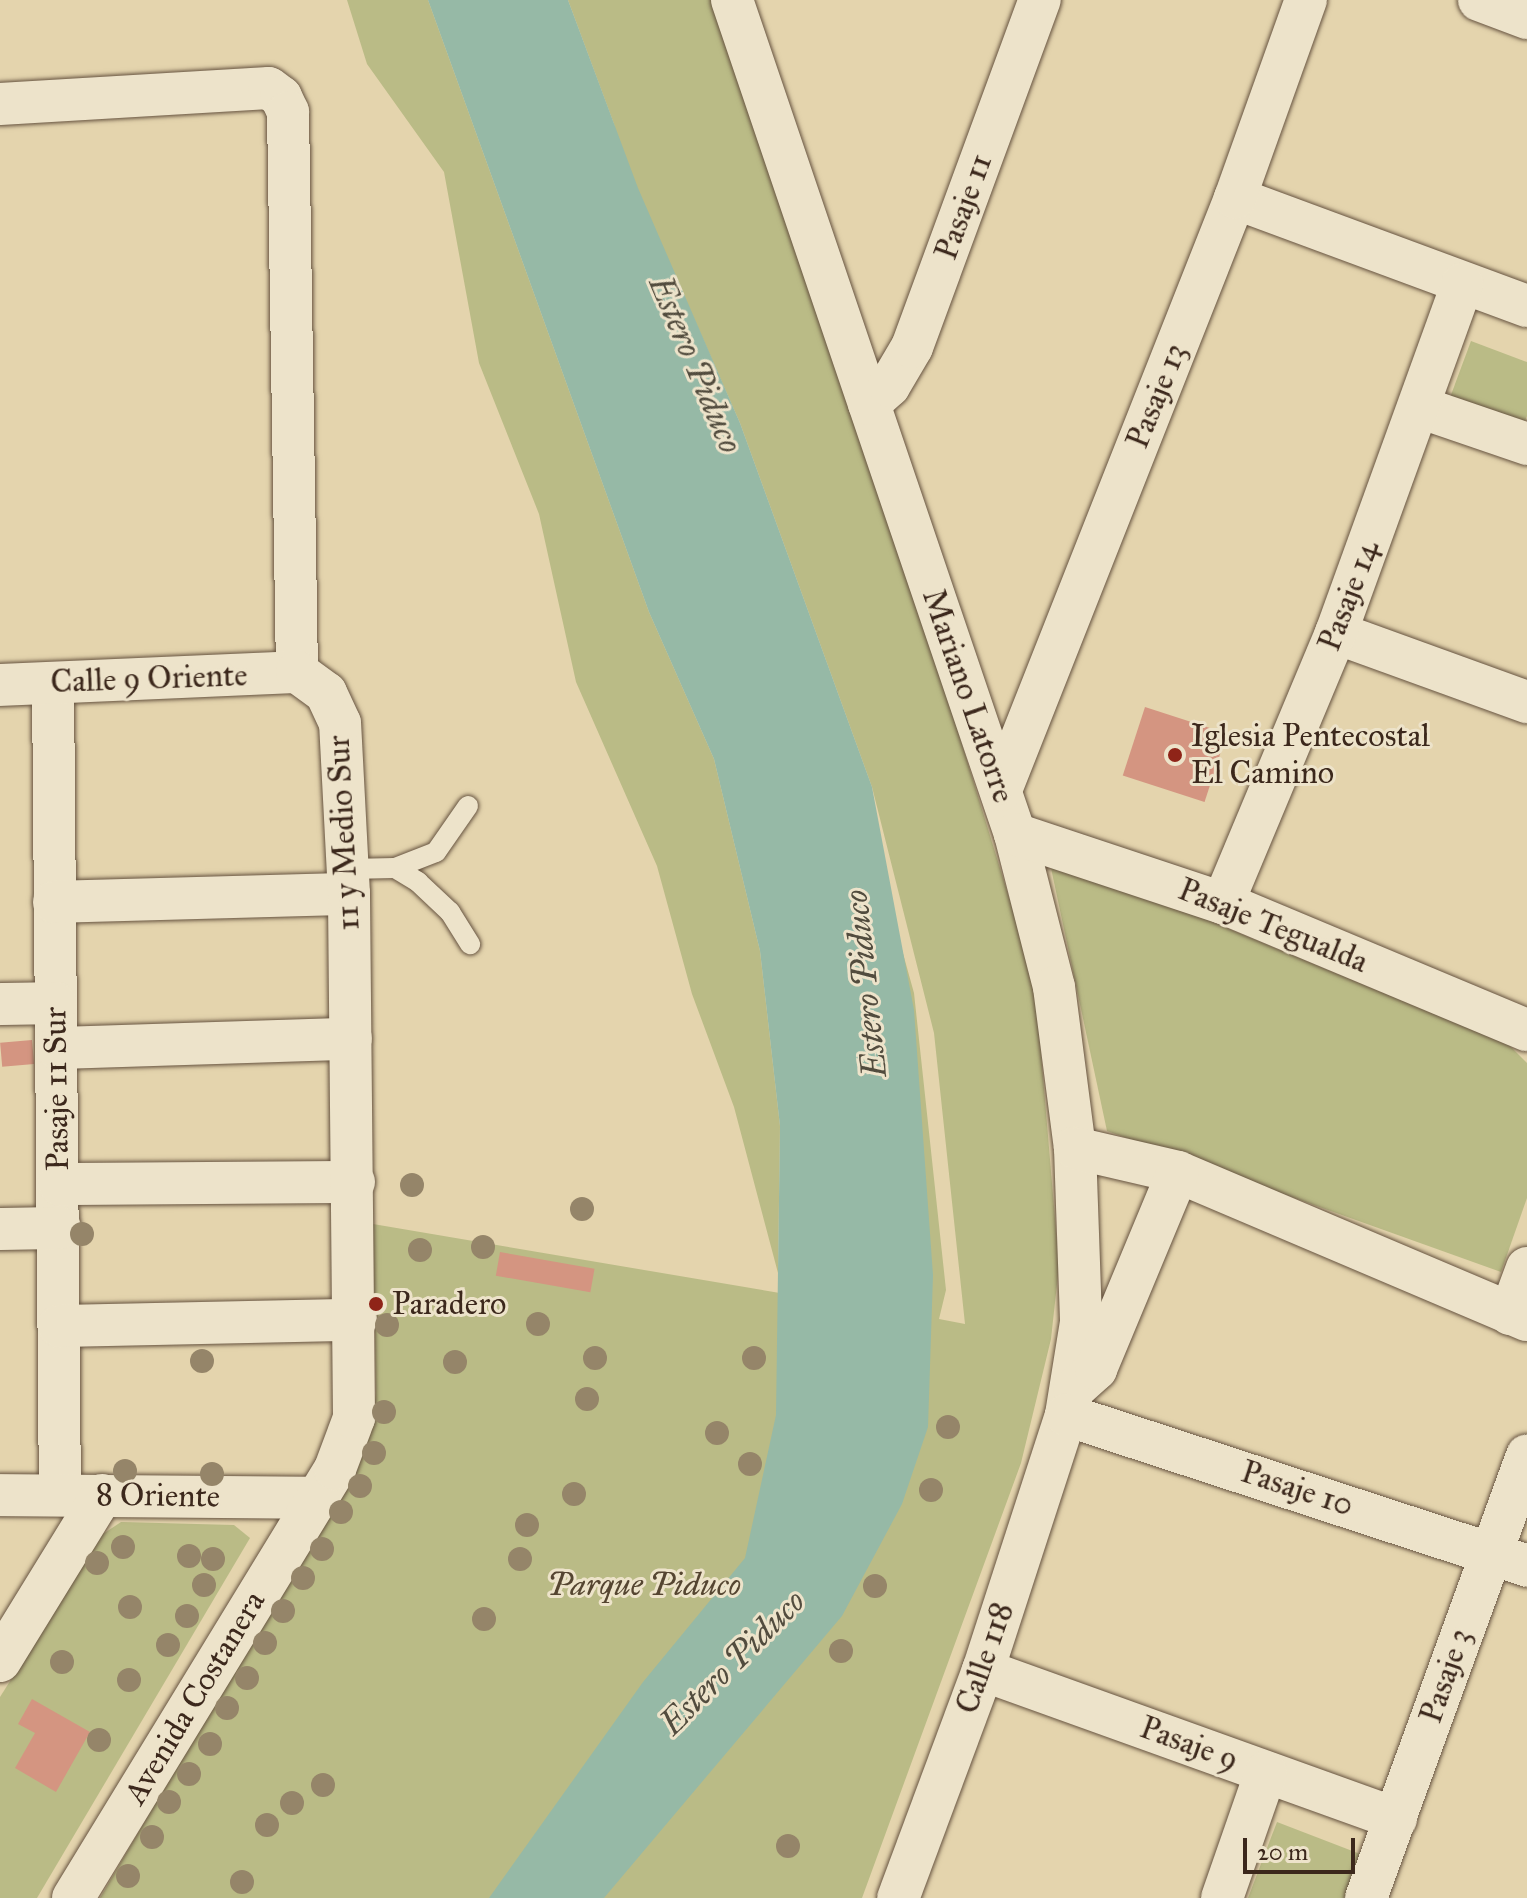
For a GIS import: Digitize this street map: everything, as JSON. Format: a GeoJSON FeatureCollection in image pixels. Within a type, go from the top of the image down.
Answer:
{"type":"FeatureCollection","features":[{"type":"Feature","properties":{"kind":"street","name":"Pasaje 11"},"geometry":{"type":"LineString","coordinates":[[869,404],[889,386],[912,347],[1040,0]]}},
{"type":"Feature","properties":{"kind":"street","name":"Pasaje 13"},"geometry":{"type":"LineString","coordinates":[[1001,790],[1235,198],[1306,0]]}},
{"type":"Feature","properties":{"kind":"street"},"geometry":{"type":"LineString","coordinates":[[1479,0],[1527,18]]}},
{"type":"Feature","properties":{"kind":"street","name":"Mariano Latorre"},"geometry":{"type":"LineString","coordinates":[[743,11],[869,404],[1001,790],[1054,987],[1083,1238],[1081,1322],[1068,1404]]}},
{"type":"Feature","properties":{"kind":"street"},"geometry":{"type":"LineString","coordinates":[[0,104],[269,88],[288,112],[297,672]]}},
{"type":"Feature","properties":{"kind":"street"},"geometry":{"type":"LineString","coordinates":[[1235,198],[1527,306]]}},
{"type":"Feature","properties":{"kind":"street","name":"Pasaje 14"},"geometry":{"type":"LineString","coordinates":[[1223,903],[1336,633],[1462,284]]}},
{"type":"Feature","properties":{"kind":"street"},"geometry":{"type":"LineString","coordinates":[[1419,407],[1527,444]]}},
{"type":"Feature","properties":{"kind":"street"},"geometry":{"type":"LineString","coordinates":[[1336,633],[1527,702]]}},
{"type":"Feature","properties":{"kind":"street","name":"Calle 9 Oriente"},"geometry":{"type":"LineString","coordinates":[[0,685],[297,672]]}},
{"type":"Feature","properties":{"kind":"street","name":"11 y Medio Sur"},"geometry":{"type":"LineString","coordinates":[[297,672],[326,693],[340,723],[348,882],[356,1320],[354,1418],[348,1442],[317,1498]]}},
{"type":"Feature","properties":{"kind":"street","name":"Pasaje 11 Sur"},"geometry":{"type":"LineString","coordinates":[[53,683],[60,1495]]}},
{"type":"Feature","properties":{"kind":"street","name":"Pasaje Tegualda"},"geometry":{"type":"LineString","coordinates":[[1015,834],[1223,903],[1527,1030]]}},
{"type":"Feature","properties":{"kind":"street"},"geometry":{"type":"LineString","coordinates":[[54,902],[348,882]]}},
{"type":"Feature","properties":{"kind":"street"},"geometry":{"type":"LineString","coordinates":[[0,1004],[55,1003]]}},
{"type":"Feature","properties":{"kind":"street"},"geometry":{"type":"LineString","coordinates":[[57,1048],[351,1039]]}},
{"type":"Feature","properties":{"kind":"street"},"geometry":{"type":"LineString","coordinates":[[1075,1148],[1178,1172],[1519,1317],[1527,1268]]}},
{"type":"Feature","properties":{"kind":"street","name":"Calle 118"},"geometry":{"type":"LineString","coordinates":[[898,1898],[983,1670],[1068,1404],[1096,1369],[1178,1172]]}},
{"type":"Feature","properties":{"kind":"street"},"geometry":{"type":"LineString","coordinates":[[59,1184],[354,1182]]}},
{"type":"Feature","properties":{"kind":"street"},"geometry":{"type":"LineString","coordinates":[[0,1229],[60,1228]]}},
{"type":"Feature","properties":{"kind":"street"},"geometry":{"type":"LineString","coordinates":[[59,1326],[356,1320]]}},
{"type":"Feature","properties":{"kind":"street","name":"Pasaje 10"},"geometry":{"type":"LineString","coordinates":[[1068,1404],[1508,1559]]}},
{"type":"Feature","properties":{"kind":"street","name":"Pasaje 3"},"geometry":{"type":"LineString","coordinates":[[1366,1898],[1396,1819],[1508,1559],[1527,1455]]}},
{"type":"Feature","properties":{"kind":"street","name":"8 Oriente"},"geometry":{"type":"LineString","coordinates":[[0,1495],[317,1498]]}},
{"type":"Feature","properties":{"kind":"street"},"geometry":{"type":"LineString","coordinates":[[0,1661],[102,1495]]}},
{"type":"Feature","properties":{"kind":"street","name":"Avenida Costanera"},"geometry":{"type":"LineString","coordinates":[[73,1898],[317,1498]]}},
{"type":"Feature","properties":{"kind":"street","name":"Pasaje 9"},"geometry":{"type":"LineString","coordinates":[[983,1670],[1396,1819]]}},
{"type":"Feature","properties":{"kind":"street"},"geometry":{"type":"LineString","coordinates":[[1222,1898],[1266,1772]]}},
{"type":"Feature","properties":{"kind":"lane"},"geometry":{"type":"LineString","coordinates":[[348,882],[436,852],[468,806]]}},
{"type":"Feature","properties":{"kind":"lane"},"geometry":{"type":"LineString","coordinates":[[395,868],[433,894],[470,944]]}},
{"type":"Feature","properties":{"kind":"green space"},"geometry":{"type":"Polygon","coordinates":[[[347,0],[428,0],[649,612],[714,759],[760,951],[780,1126],[778,1273],[734,1107],[692,994],[657,866],[576,682],[539,514],[479,363],[444,172],[367,64],[347,0]]]}},
{"type":"Feature","properties":{"kind":"green space","name":"Parque Piduco"},"geometry":{"type":"Polygon","coordinates":[[[568,0],[714,0],[957,728],[1035,982],[1059,1266],[1051,1339],[1021,1463],[862,1898],[100,1898],[370,1436],[376,1394],[373,1224],[827,1301],[614,124],[568,0]],[[681,289],[840,727],[914,993],[946,1290],[939,1319],[965,1324],[934,1033],[872,787],[740,423],[681,289]]]}},
{"type":"Feature","properties":{"kind":"green space"},"geometry":{"type":"Polygon","coordinates":[[[1471,341],[1527,362],[1527,416],[1518,439],[1445,411],[1471,341]]]}},
{"type":"Feature","properties":{"kind":"green space"},"geometry":{"type":"Polygon","coordinates":[[[1048,854],[1509,1045],[1527,1063],[1527,1198],[1501,1272],[1107,1131],[1048,854]]]}},
{"type":"Feature","properties":{"kind":"green space"},"geometry":{"type":"Polygon","coordinates":[[[121,1522],[234,1525],[250,1538],[37,1898],[0,1898],[0,1697],[103,1534],[121,1522]]]}},
{"type":"Feature","properties":{"kind":"green space"},"geometry":{"type":"Polygon","coordinates":[[[1277,1822],[1368,1857],[1352,1898],[1248,1898],[1277,1822]]]}},
{"type":"Feature","properties":{"kind":"water","name":"Estero Piduco"},"geometry":{"type":"Polygon","coordinates":[[[428,0],[568,0],[638,188],[740,423],[872,787],[914,1010],[933,1275],[928,1427],[902,1504],[842,1616],[604,1898],[489,1898],[643,1682],[745,1558],[776,1415],[780,1126],[760,951],[714,759],[649,612],[428,0]]]}},
{"type":"Feature","properties":{"kind":"building","name":"Iglesia Pentecostal El Camino"},"geometry":{"type":"Polygon","coordinates":[[[1145,707],[1227,734],[1205,802],[1123,775],[1145,707]]]}},
{"type":"Feature","properties":{"kind":"building"},"geometry":{"type":"Polygon","coordinates":[[[32,1040],[34,1064],[2,1067],[0,1043],[32,1040]]]}},
{"type":"Feature","properties":{"kind":"building"},"geometry":{"type":"Polygon","coordinates":[[[500,1252],[595,1269],[590,1292],[496,1276],[500,1252]]]}},
{"type":"Feature","properties":{"kind":"building"},"geometry":{"type":"Polygon","coordinates":[[[32,1699],[90,1732],[56,1792],[15,1768],[35,1733],[18,1724],[32,1699]]]}},
{"type":"Feature","properties":{"kind":"place","name":"Iglesia Pentecostal El Camino"},"geometry":{"type":"Point","coordinates":[1175,755]}},
{"type":"Feature","properties":{"kind":"place","name":"Paradero"},"geometry":{"type":"Point","coordinates":[376,1304]}}]}
